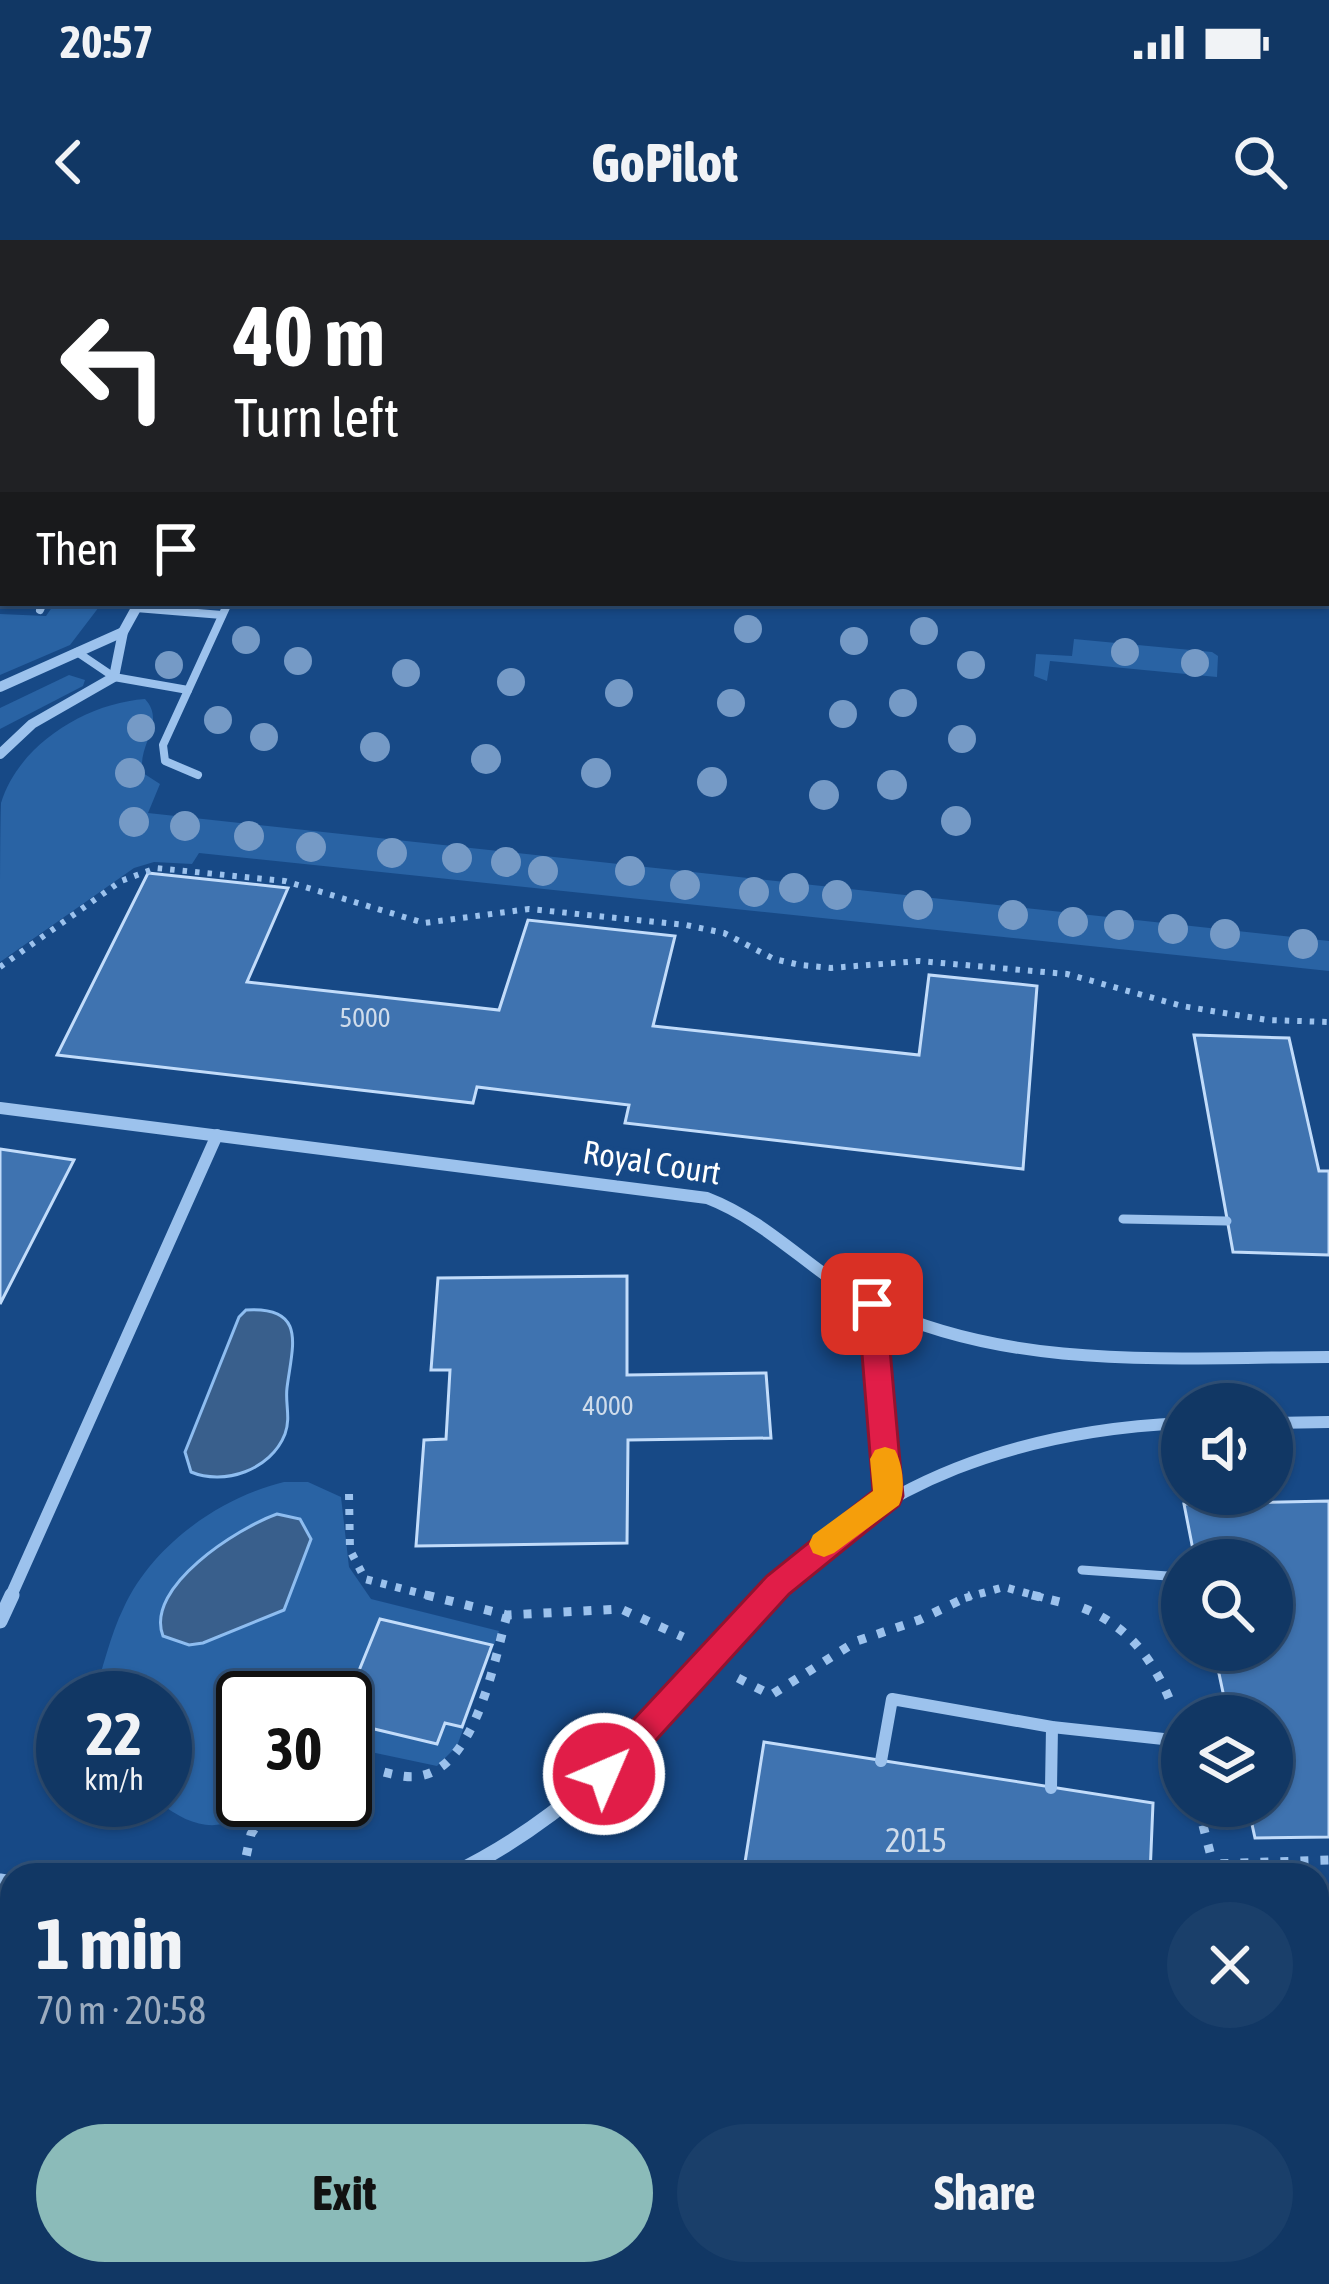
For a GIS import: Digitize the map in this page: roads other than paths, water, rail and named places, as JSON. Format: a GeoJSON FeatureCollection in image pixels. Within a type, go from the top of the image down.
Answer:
{"type":"FeatureCollection","features":[{"type":"Feature","properties":{"kind":"street"},"geometry":{"type":"LineString","coordinates":[[0,754],[32,724],[114,677],[123,632],[137,606]]}},
{"type":"Feature","properties":{"kind":"street"},"geometry":{"type":"LineString","coordinates":[[0,687],[123,632]]}},
{"type":"Feature","properties":{"kind":"street","name":"Royal Court"},"geometry":{"type":"LineString","coordinates":[[0,1108],[706,1198],[735,1207],[779,1232],[872,1304],[937,1329],[1025,1348],[1094,1354],[1329,1357]]}},
{"type":"Feature","properties":{"kind":"street"},"geometry":{"type":"LineString","coordinates":[[0,1621],[217,1136]]}},
{"type":"Feature","properties":{"kind":"street"},"geometry":{"type":"LineString","coordinates":[[872,1304],[888,1496]]}},
{"type":"Feature","properties":{"kind":"street"},"geometry":{"type":"LineString","coordinates":[[1293,1423],[1329,1422]]}},
{"type":"Feature","properties":{"kind":"street"},"geometry":{"type":"LineString","coordinates":[[476,1863],[509,1847],[578,1797],[635,1744],[778,1585],[888,1496],[946,1466],[1033,1439],[1161,1424]]}},
{"type":"Feature","properties":{"kind":"lane"},"geometry":{"type":"LineString","coordinates":[[146,606],[222,616]]}},
{"type":"Feature","properties":{"kind":"lane"},"geometry":{"type":"LineString","coordinates":[[198,776],[171,767],[163,753],[227,606]]}},
{"type":"Feature","properties":{"kind":"lane"},"geometry":{"type":"LineString","coordinates":[[77,652],[114,677],[188,690]]}},
{"type":"Feature","properties":{"kind":"lane"},"geometry":{"type":"LineString","coordinates":[[1123,1219],[1227,1221]]}},
{"type":"Feature","properties":{"kind":"lane"},"geometry":{"type":"LineString","coordinates":[[1082,1570],[1161,1576]]}},
{"type":"Feature","properties":{"kind":"lane"},"geometry":{"type":"LineString","coordinates":[[881,1761],[892,1699],[1052,1727],[1161,1739]]}},
{"type":"Feature","properties":{"kind":"lane"},"geometry":{"type":"LineString","coordinates":[[1052,1727],[1052,1788]]}}]}
